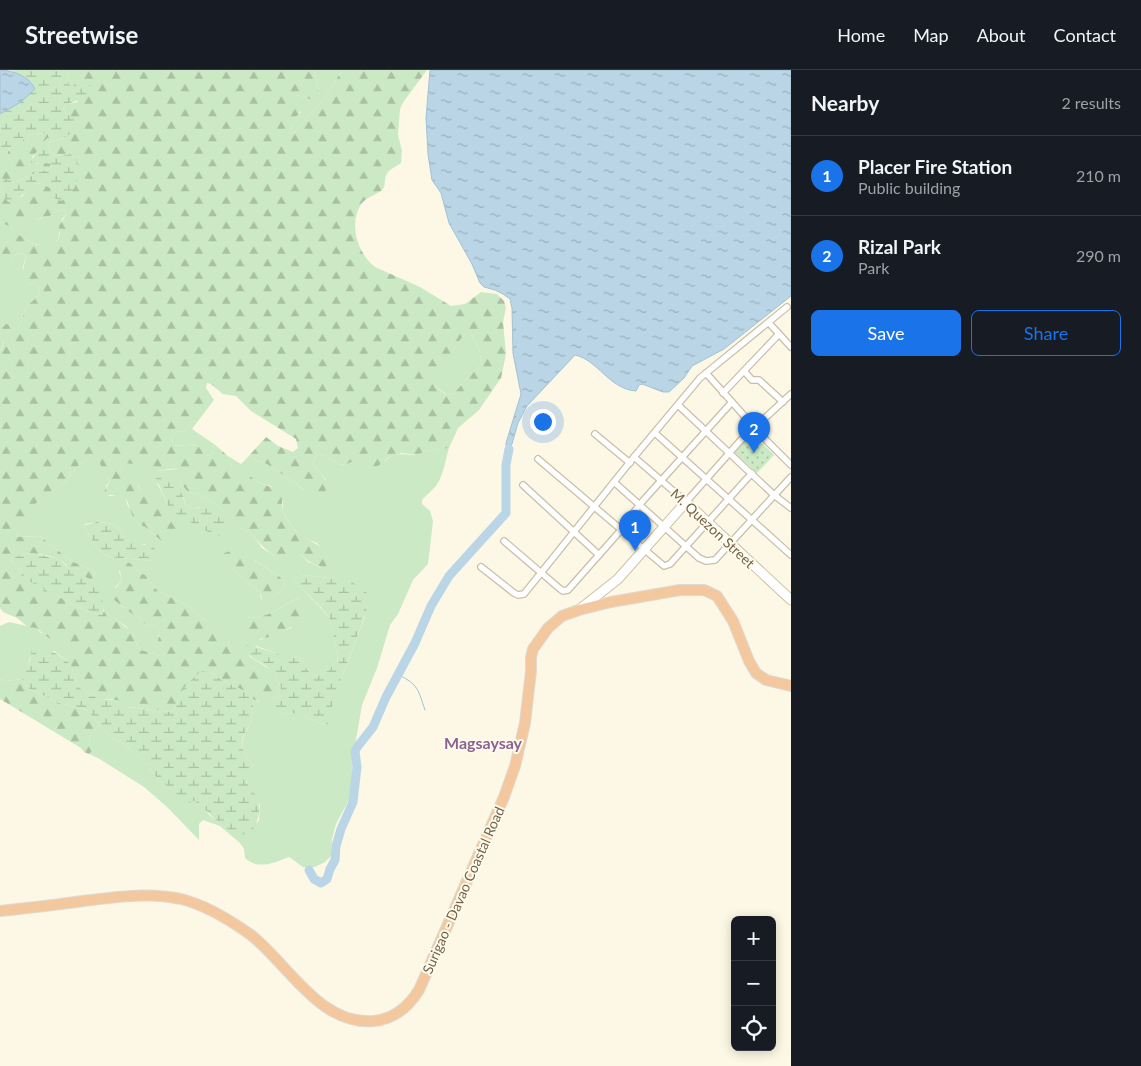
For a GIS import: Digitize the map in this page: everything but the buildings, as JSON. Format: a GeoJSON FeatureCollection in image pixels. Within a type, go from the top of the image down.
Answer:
{"type":"FeatureCollection","features":[{"type":"Feature","properties":{"kind":"highway","name":"Surigao - Davao Coastal Road"},"geometry":{"type":"LineString","coordinates":[[0,911],[140,895],[158,895],[180,899],[220,915],[232,922],[258,941],[279,964],[328,1008],[345,1018],[362,1021],[388,1018],[413,999],[424,981],[504,797],[517,760],[525,723],[533,649],[543,634],[562,616],[579,610],[680,590],[694,588],[709,591],[722,602],[733,621],[753,669],[766,680],[791,686]]}},
{"type":"Feature","properties":{"kind":"street"},"geometry":{"type":"LineString","coordinates":[[481,567],[514,593],[524,594],[632,460],[706,373],[769,323],[787,306]]}},
{"type":"Feature","properties":{"kind":"street"},"geometry":{"type":"LineString","coordinates":[[769,323],[791,347]]}},
{"type":"Feature","properties":{"kind":"street"},"geometry":{"type":"LineString","coordinates":[[723,392],[779,334]]}},
{"type":"Feature","properties":{"kind":"street"},"geometry":{"type":"LineString","coordinates":[[744,371],[752,380],[759,380],[783,402]]}},
{"type":"Feature","properties":{"kind":"street"},"geometry":{"type":"LineString","coordinates":[[706,373],[764,438],[791,465]]}},
{"type":"Feature","properties":{"kind":"street"},"geometry":{"type":"LineString","coordinates":[[579,610],[618,580],[729,453],[791,394]]}},
{"type":"Feature","properties":{"kind":"street"},"geometry":{"type":"LineString","coordinates":[[504,541],[559,588],[566,591],[570,589],[621,530],[640,504],[732,402]]}},
{"type":"Feature","properties":{"kind":"street"},"geometry":{"type":"LineString","coordinates":[[678,405],[774,495],[791,508]]}},
{"type":"Feature","properties":{"kind":"street"},"geometry":{"type":"LineString","coordinates":[[656,433],[791,554]]}},
{"type":"Feature","properties":{"kind":"street","name":"M. Quezon Street"},"geometry":{"type":"LineString","coordinates":[[595,434],[662,481],[791,600]]}},
{"type":"Feature","properties":{"kind":"street"},"geometry":{"type":"LineString","coordinates":[[538,459],[658,562],[666,566],[670,564],[752,473]]}},
{"type":"Feature","properties":{"kind":"street"},"geometry":{"type":"LineString","coordinates":[[614,482],[699,558],[710,561],[715,560],[791,477]]}},
{"type":"Feature","properties":{"kind":"street"},"geometry":{"type":"LineString","coordinates":[[523,485],[599,555]]}},
{"type":"Feature","properties":{"kind":"green space"},"geometry":{"type":"Polygon","coordinates":[[[11,70],[70,70],[67,75],[69,85],[91,85],[90,94],[63,108],[66,114],[75,118],[73,129],[68,136],[48,143],[49,150],[54,156],[71,154],[79,165],[81,173],[70,196],[61,201],[52,197],[50,188],[43,184],[35,183],[15,202],[8,202],[4,197],[1,185],[5,179],[17,182],[50,168],[51,164],[31,162],[41,144],[48,138],[48,133],[24,135],[19,148],[10,147],[4,159],[0,159],[0,114],[21,102],[20,76],[11,70]]]}},
{"type":"Feature","properties":{"kind":"green space"},"geometry":{"type":"Polygon","coordinates":[[[70,70],[314,70],[320,95],[316,99],[297,95],[292,99],[295,104],[302,106],[292,124],[291,133],[295,132],[325,97],[342,70],[427,70],[400,109],[398,135],[402,151],[401,163],[387,174],[382,190],[364,201],[358,211],[355,228],[359,246],[363,254],[375,267],[420,287],[451,306],[465,304],[481,292],[497,294],[504,301],[506,308],[503,322],[506,354],[501,378],[479,410],[458,428],[449,448],[423,452],[417,455],[402,453],[389,457],[378,466],[370,468],[351,462],[342,465],[338,464],[319,454],[315,457],[313,464],[324,477],[326,488],[325,492],[316,495],[308,494],[297,484],[267,464],[248,457],[266,437],[278,446],[293,452],[298,448],[296,439],[251,411],[236,396],[223,394],[207,383],[206,388],[214,400],[198,421],[192,422],[184,431],[176,432],[171,438],[174,445],[196,445],[205,456],[212,455],[214,444],[228,456],[232,467],[279,492],[285,515],[300,535],[322,548],[327,559],[326,567],[312,563],[300,554],[288,556],[284,562],[279,559],[261,545],[250,531],[239,528],[233,523],[227,513],[214,503],[202,495],[188,492],[176,477],[179,469],[154,471],[128,463],[123,464],[121,468],[137,473],[140,476],[138,483],[141,492],[161,506],[177,530],[171,543],[164,543],[145,527],[138,524],[133,517],[126,498],[109,495],[104,492],[110,481],[106,477],[96,474],[96,470],[101,466],[98,459],[87,459],[79,465],[65,482],[36,503],[30,510],[28,528],[19,532],[16,535],[17,537],[40,536],[71,561],[94,571],[95,576],[92,580],[78,575],[59,559],[29,554],[17,557],[11,561],[22,572],[22,577],[76,606],[102,615],[104,611],[131,631],[141,650],[160,656],[165,654],[165,649],[158,641],[160,631],[155,626],[145,624],[139,617],[113,599],[116,587],[122,581],[119,566],[122,562],[130,563],[140,573],[145,575],[158,591],[186,605],[209,623],[229,633],[228,642],[230,648],[235,654],[262,673],[273,687],[272,695],[264,702],[254,700],[248,693],[210,672],[201,671],[180,694],[175,709],[171,712],[127,707],[112,699],[99,699],[81,689],[76,683],[72,668],[66,660],[71,653],[66,640],[53,641],[36,628],[28,627],[17,618],[3,612],[0,608],[0,351],[4,342],[2,328],[6,324],[15,329],[19,328],[26,307],[38,296],[40,288],[35,284],[28,283],[24,276],[26,255],[17,253],[9,262],[2,261],[2,252],[8,241],[19,235],[37,245],[58,240],[59,226],[66,215],[64,209],[57,211],[19,229],[0,222],[0,159],[7,154],[10,147],[22,144],[24,135],[48,133],[48,138],[32,157],[36,164],[51,163],[50,168],[17,182],[1,185],[4,197],[22,197],[27,189],[35,183],[43,184],[50,188],[74,189],[80,171],[78,165],[71,154],[54,156],[49,150],[48,143],[65,138],[66,114],[63,108],[67,104],[77,102],[84,85],[78,87],[69,85],[67,75],[70,70]],[[465,334],[441,367],[431,375],[431,382],[446,395],[453,394],[481,364],[478,348],[470,334],[465,334]]]}},
{"type":"Feature","properties":{"kind":"green space"},"geometry":{"type":"Polygon","coordinates":[[[314,70],[342,70],[325,97],[295,132],[291,133],[293,121],[301,112],[291,99],[297,95],[309,99],[320,95],[314,70]]]}},
{"type":"Feature","properties":{"kind":"green space"},"geometry":{"type":"Polygon","coordinates":[[[64,209],[66,215],[62,219],[58,240],[37,245],[26,239],[9,262],[17,253],[26,255],[23,267],[28,283],[35,284],[40,288],[38,296],[26,307],[19,328],[15,330],[10,325],[0,351],[0,222],[13,228],[64,209]]]}},
{"type":"Feature","properties":{"kind":"green space"},"geometry":{"type":"Polygon","coordinates":[[[465,334],[470,334],[477,344],[481,364],[453,394],[447,395],[431,382],[431,375],[437,371],[465,334]]]}},
{"type":"Feature","properties":{"kind":"green space"},"geometry":{"type":"Polygon","coordinates":[[[198,421],[192,429],[214,444],[212,455],[205,456],[196,445],[174,445],[171,438],[176,432],[184,431],[192,422],[198,421]]]}},
{"type":"Feature","properties":{"kind":"green space"},"geometry":{"type":"Polygon","coordinates":[[[751,433],[774,455],[757,473],[734,452],[751,433]]]}},
{"type":"Feature","properties":{"kind":"green space"},"geometry":{"type":"Polygon","coordinates":[[[449,448],[439,482],[422,500],[422,504],[430,511],[433,521],[428,564],[413,580],[398,614],[390,625],[377,668],[362,705],[352,763],[352,794],[336,824],[332,839],[331,856],[325,862],[315,867],[303,867],[289,857],[272,863],[255,864],[245,858],[244,849],[240,843],[220,826],[203,820],[199,824],[199,840],[166,806],[144,787],[89,754],[92,751],[89,743],[90,736],[100,725],[111,738],[127,746],[146,764],[157,778],[181,797],[202,806],[209,815],[225,827],[246,835],[259,820],[260,805],[246,780],[253,766],[242,744],[251,720],[254,700],[259,702],[256,669],[235,656],[229,647],[228,641],[209,623],[186,605],[158,591],[145,575],[140,573],[130,563],[119,571],[122,581],[115,587],[121,606],[139,617],[145,624],[155,626],[161,631],[158,636],[165,649],[165,654],[160,656],[141,650],[127,627],[104,611],[103,603],[92,580],[95,576],[94,571],[71,561],[40,536],[17,537],[16,535],[30,522],[30,510],[35,503],[65,482],[79,465],[87,459],[98,459],[106,477],[110,481],[106,486],[109,496],[126,498],[127,504],[138,524],[145,527],[164,543],[169,520],[164,511],[156,503],[144,497],[140,491],[138,481],[128,471],[121,468],[123,464],[132,462],[154,471],[179,469],[179,481],[188,492],[202,495],[214,503],[227,513],[239,528],[250,531],[262,548],[279,559],[293,554],[300,554],[308,562],[320,567],[325,553],[317,543],[302,537],[296,531],[283,511],[283,502],[271,486],[262,484],[232,467],[228,456],[241,464],[248,457],[267,464],[303,490],[326,480],[313,464],[315,457],[319,454],[342,465],[351,462],[385,461],[396,455],[417,455],[422,452],[449,448]],[[157,483],[174,511],[185,517],[201,507],[193,509],[185,504],[184,498],[157,483]],[[97,522],[85,524],[84,527],[98,550],[109,557],[152,561],[145,544],[137,545],[127,541],[113,524],[97,522]],[[255,560],[230,567],[260,592],[261,599],[272,604],[272,597],[284,589],[285,583],[280,577],[255,560]],[[304,575],[292,576],[330,619],[338,660],[319,676],[311,673],[299,658],[287,657],[256,646],[249,656],[274,672],[281,688],[277,696],[270,701],[282,713],[299,714],[325,725],[365,617],[364,591],[350,583],[336,579],[304,575]],[[299,598],[261,616],[246,617],[260,640],[291,628],[299,598]]]}},
{"type":"Feature","properties":{"kind":"green space"},"geometry":{"type":"Polygon","coordinates":[[[159,476],[173,482],[182,494],[185,504],[193,509],[206,508],[218,512],[224,521],[222,534],[217,537],[176,514],[169,508],[156,478],[159,476]]]}},
{"type":"Feature","properties":{"kind":"green space"},"geometry":{"type":"Polygon","coordinates":[[[97,522],[113,524],[127,541],[154,547],[156,559],[152,561],[109,557],[98,550],[84,527],[85,525],[97,522]]]}},
{"type":"Feature","properties":{"kind":"green space"},"geometry":{"type":"Polygon","coordinates":[[[238,549],[280,577],[285,583],[284,589],[272,597],[272,604],[269,606],[264,606],[260,592],[223,559],[224,553],[238,549]]]}},
{"type":"Feature","properties":{"kind":"green space"},"geometry":{"type":"Polygon","coordinates":[[[32,553],[60,559],[69,569],[92,580],[103,601],[102,615],[76,606],[21,577],[22,572],[11,561],[17,556],[32,553]]]}},
{"type":"Feature","properties":{"kind":"green space"},"geometry":{"type":"Polygon","coordinates":[[[304,575],[352,582],[371,596],[337,691],[328,724],[325,725],[299,714],[282,713],[272,708],[270,701],[277,696],[281,688],[274,673],[244,650],[247,645],[299,658],[311,673],[319,676],[338,660],[330,619],[292,576],[304,575]]]}},
{"type":"Feature","properties":{"kind":"green space"},"geometry":{"type":"Polygon","coordinates":[[[300,598],[305,607],[303,615],[297,622],[287,629],[265,638],[256,640],[246,636],[241,622],[246,617],[267,614],[300,598]]]}},
{"type":"Feature","properties":{"kind":"green space"},"geometry":{"type":"Polygon","coordinates":[[[9,622],[36,628],[41,633],[66,639],[66,644],[72,653],[66,660],[54,651],[30,657],[22,679],[7,681],[0,679],[0,626],[9,622]]]}},
{"type":"Feature","properties":{"kind":"green space"},"geometry":{"type":"Polygon","coordinates":[[[36,646],[46,647],[66,660],[72,667],[76,683],[81,689],[99,699],[118,700],[127,707],[171,712],[175,709],[180,694],[186,685],[201,671],[210,672],[248,693],[254,700],[254,706],[249,727],[242,744],[253,766],[246,781],[259,803],[257,821],[250,834],[234,833],[194,801],[188,803],[157,778],[146,764],[127,746],[111,738],[87,710],[59,703],[28,688],[22,679],[22,673],[30,661],[32,649],[36,646]]]}},
{"type":"Feature","properties":{"kind":"green space"},"geometry":{"type":"Polygon","coordinates":[[[0,679],[7,681],[22,679],[28,688],[59,703],[87,710],[100,725],[90,736],[89,743],[92,751],[89,754],[84,752],[81,748],[0,699],[0,679]]]}},
{"type":"Feature","properties":{"kind":"water"},"geometry":{"type":"Polygon","coordinates":[[[0,70],[20,75],[29,81],[35,89],[21,102],[0,114],[0,70]]]}},
{"type":"Feature","properties":{"kind":"water"},"geometry":{"type":"Polygon","coordinates":[[[430,70],[791,70],[791,296],[724,349],[692,366],[684,378],[669,392],[663,392],[642,384],[639,385],[636,391],[627,389],[611,380],[590,362],[575,355],[527,406],[518,423],[509,449],[506,443],[521,394],[513,353],[512,308],[510,299],[495,290],[484,287],[480,283],[472,264],[449,223],[441,193],[432,180],[426,118],[430,70]]]}},
{"type":"Feature","properties":{"kind":"waterway"},"geometry":{"type":"LineString","coordinates":[[309,870],[314,879],[321,883],[327,879],[335,860],[336,846],[341,829],[353,802],[357,767],[355,751],[373,727],[386,697],[415,643],[431,606],[449,576],[506,513],[506,465],[509,449]]}},
{"type":"Feature","properties":{"kind":"waterway"},"geometry":{"type":"LineString","coordinates":[[399,675],[411,682],[417,689],[425,710]]}},
{"type":"Feature","properties":{"kind":"place","name":"Rizal Park"},"geometry":{"type":"Point","coordinates":[754,453]}},
{"type":"Feature","properties":{"kind":"place","name":"Placer Fire Station"},"geometry":{"type":"Point","coordinates":[635,551]}},
{"type":"Feature","properties":{"kind":"district","name":"Magsaysay"},"geometry":{"type":"Point","coordinates":[483,742]}}]}
